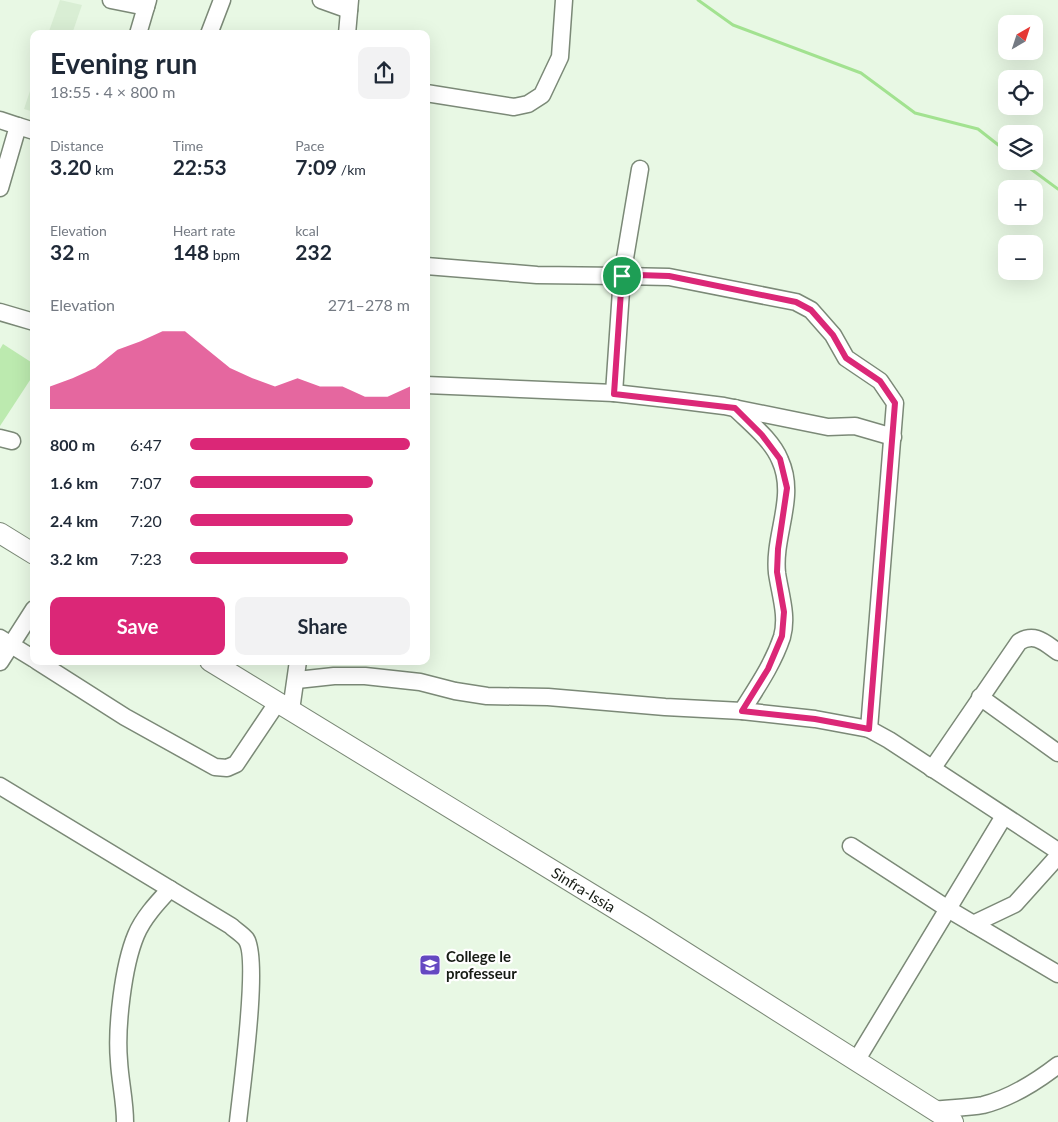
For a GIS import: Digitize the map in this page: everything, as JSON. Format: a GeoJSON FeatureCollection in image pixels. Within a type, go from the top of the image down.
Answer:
{"type":"FeatureCollection","features":[{"type":"Feature","properties":{"kind":"main road"},"geometry":{"type":"LineString","coordinates":[[0,533],[30,552]]}},
{"type":"Feature","properties":{"kind":"main road","name":"Sinfra-Issia"},"geometry":{"type":"LineString","coordinates":[[217,665],[642,925],[953,1122]]}},
{"type":"Feature","properties":{"kind":"street"},"geometry":{"type":"LineString","coordinates":[[111,0],[147,4],[139,30]]}},
{"type":"Feature","properties":{"kind":"street"},"geometry":{"type":"LineString","coordinates":[[211,30],[222,0]]}},
{"type":"Feature","properties":{"kind":"street"},"geometry":{"type":"LineString","coordinates":[[321,0],[350,5],[347,30]]}},
{"type":"Feature","properties":{"kind":"street"},"geometry":{"type":"LineString","coordinates":[[430,94],[514,107],[528,104],[542,95],[560,57],[564,0]]}},
{"type":"Feature","properties":{"kind":"street"},"geometry":{"type":"LineString","coordinates":[[0,120],[26,129],[0,188]]}},
{"type":"Feature","properties":{"kind":"street"},"geometry":{"type":"LineString","coordinates":[[614,394],[622,276],[640,169]]}},
{"type":"Feature","properties":{"kind":"street"},"geometry":{"type":"LineString","coordinates":[[430,266],[536,275],[669,276],[772,296],[811,310],[833,335],[846,358],[880,381],[895,403],[869,729]]}},
{"type":"Feature","properties":{"kind":"street"},"geometry":{"type":"LineString","coordinates":[[0,312],[30,321]]}},
{"type":"Feature","properties":{"kind":"street"},"geometry":{"type":"LineString","coordinates":[[430,386],[614,394],[735,408],[828,427],[855,426],[893,436]]}},
{"type":"Feature","properties":{"kind":"street"},"geometry":{"type":"LineString","coordinates":[[735,408],[762,435],[780,459],[787,488],[778,549],[777,572],[784,612],[782,636],[768,669],[742,711]]}},
{"type":"Feature","properties":{"kind":"street"},"geometry":{"type":"LineString","coordinates":[[0,662],[6,642],[30,614]]}},
{"type":"Feature","properties":{"kind":"street"},"geometry":{"type":"LineString","coordinates":[[932,769],[1019,642],[1026,638],[1038,638],[1058,652]]}},
{"type":"Feature","properties":{"kind":"street"},"geometry":{"type":"LineString","coordinates":[[6,642],[30,657]]}},
{"type":"Feature","properties":{"kind":"street"},"geometry":{"type":"LineString","coordinates":[[43,665],[125,717],[215,766],[227,768],[236,764],[284,706],[297,680],[298,665]]}},
{"type":"Feature","properties":{"kind":"street"},"geometry":{"type":"LineString","coordinates":[[297,680],[334,676],[365,676],[420,682],[455,691],[486,696],[566,698],[665,707],[742,711],[815,719],[869,729],[1058,850]]}},
{"type":"Feature","properties":{"kind":"street"},"geometry":{"type":"LineString","coordinates":[[980,697],[1058,753]]}},
{"type":"Feature","properties":{"kind":"street"},"geometry":{"type":"LineString","coordinates":[[0,786],[231,926],[246,939],[250,951],[249,1008],[238,1122]]}},
{"type":"Feature","properties":{"kind":"street"},"geometry":{"type":"LineString","coordinates":[[856,1061],[1004,816]]}},
{"type":"Feature","properties":{"kind":"street"},"geometry":{"type":"LineString","coordinates":[[851,846],[948,909],[1058,974]]}},
{"type":"Feature","properties":{"kind":"street"},"geometry":{"type":"LineString","coordinates":[[973,924],[1015,904],[1058,856]]}},
{"type":"Feature","properties":{"kind":"street"},"geometry":{"type":"LineString","coordinates":[[125,1122],[125,1106],[118,1060],[119,1030],[128,957],[136,934],[149,913],[170,889]]}},
{"type":"Feature","properties":{"kind":"street"},"geometry":{"type":"LineString","coordinates":[[932,1110],[982,1105],[1012,1094],[1038,1080],[1058,1065]]}},
{"type":"Feature","properties":{"kind":"shaded area"},"geometry":{"type":"Polygon","coordinates":[[[60,0],[82,5],[73,30],[49,30],[60,0]]]}},
{"type":"Feature","properties":{"kind":"shaded area"},"geometry":{"type":"Polygon","coordinates":[[[30,91],[30,111],[24,109],[30,91]]]}},
{"type":"Feature","properties":{"kind":"green space"},"geometry":{"type":"Polygon","coordinates":[[[3,344],[30,361],[30,380],[0,426],[0,349],[3,344]]]}},
{"type":"Feature","properties":{"kind":"waterway"},"geometry":{"type":"LineString","coordinates":[[698,0],[733,25],[861,73],[915,113],[978,129],[998,145]]}},
{"type":"Feature","properties":{"kind":"waterway"},"geometry":{"type":"LineString","coordinates":[[1032,170],[1058,189]]}},
{"type":"Feature","properties":{"kind":"place","name":"College le professeur"},"geometry":{"type":"Point","coordinates":[430,965]}},
{"type":"Feature","properties":{"kind":"route"},"geometry":{"type":"LineString","coordinates":[[622,276],[669,276],[796,302],[811,310],[833,335],[839,349],[846,358],[880,381],[895,403],[869,729],[815,719],[742,711],[768,669],[782,636],[784,612],[777,572],[778,549],[787,488],[780,459],[762,435],[735,408],[614,394],[622,276]]}}]}
